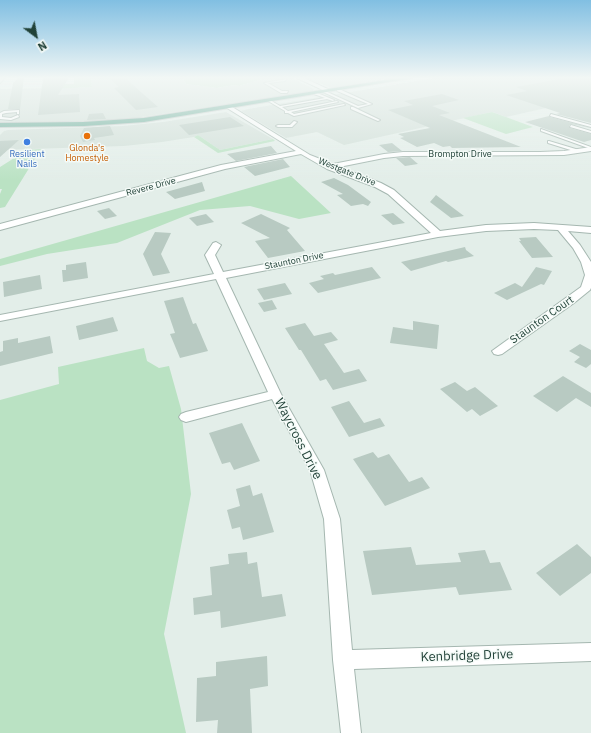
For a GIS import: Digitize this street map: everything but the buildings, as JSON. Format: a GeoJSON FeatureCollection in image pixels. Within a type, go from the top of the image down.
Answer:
{"type":"FeatureCollection","features":[{"type":"Feature","properties":{"kind":"main road"},"geometry":{"type":"LineString","coordinates":[[1,127],[130,121],[192,112]]}},
{"type":"Feature","properties":{"kind":"street","name":"Westgate Drive"},"geometry":{"type":"LineString","coordinates":[[237,112],[302,152],[330,167],[378,185],[391,192],[438,234]]}},
{"type":"Feature","properties":{"kind":"street","name":"Brompton Drive"},"geometry":{"type":"LineString","coordinates":[[330,167],[384,156],[403,154],[540,154],[578,151],[591,148]]}},
{"type":"Feature","properties":{"kind":"street","name":"Revere Drive"},"geometry":{"type":"LineString","coordinates":[[0,227],[224,167],[302,152]]}},
{"type":"Feature","properties":{"kind":"street","name":"Staunton Drive"},"geometry":{"type":"LineString","coordinates":[[0,318],[438,234],[486,228],[534,226],[591,230]]}},
{"type":"Feature","properties":{"kind":"street","name":"Staunton Court"},"geometry":{"type":"LineString","coordinates":[[498,351],[570,301],[586,288],[590,275],[586,262],[577,247],[560,228]]}},
{"type":"Feature","properties":{"kind":"street","name":"Waycross Drive"},"geometry":{"type":"LineString","coordinates":[[216,245],[210,255],[275,394],[317,470],[332,519],[343,660],[351,733]]}},
{"type":"Feature","properties":{"kind":"street"},"geometry":{"type":"LineString","coordinates":[[186,417],[275,394]]}},
{"type":"Feature","properties":{"kind":"street","name":"Kenbridge Drive"},"geometry":{"type":"LineString","coordinates":[[343,660],[591,652]]}},
{"type":"Feature","properties":{"kind":"lane"},"geometry":{"type":"LineString","coordinates":[[5,112],[0,118],[11,119],[18,115]]}},
{"type":"Feature","properties":{"kind":"lane"},"geometry":{"type":"LineString","coordinates":[[287,112],[294,115],[308,112]]}},
{"type":"Feature","properties":{"kind":"lane"},"geometry":{"type":"LineString","coordinates":[[361,112],[379,120]]}},
{"type":"Feature","properties":{"kind":"lane"},"geometry":{"type":"LineString","coordinates":[[551,115],[591,126]]}},
{"type":"Feature","properties":{"kind":"lane"},"geometry":{"type":"LineString","coordinates":[[278,126],[291,126],[295,122]]}},
{"type":"Feature","properties":{"kind":"lane"},"geometry":{"type":"LineString","coordinates":[[570,126],[591,132]]}},
{"type":"Feature","properties":{"kind":"lane"},"geometry":{"type":"LineString","coordinates":[[542,130],[591,148]]}},
{"type":"Feature","properties":{"kind":"lane"},"geometry":{"type":"LineString","coordinates":[[549,142],[578,151]]}},
{"type":"Feature","properties":{"kind":"shaded area"},"geometry":{"type":"Polygon","coordinates":[[[0,112],[173,112],[135,118],[94,121],[0,122],[0,112]]]}},
{"type":"Feature","properties":{"kind":"shaded area"},"geometry":{"type":"Polygon","coordinates":[[[226,112],[273,139],[220,150],[198,135],[162,142],[124,146],[0,150],[0,135],[4,131],[8,130],[123,126],[163,122],[226,112]]]}},
{"type":"Feature","properties":{"kind":"shaded area"},"geometry":{"type":"Polygon","coordinates":[[[243,112],[491,112],[344,145],[317,132],[286,138],[243,112]]]}},
{"type":"Feature","properties":{"kind":"shaded area"},"geometry":{"type":"Polygon","coordinates":[[[493,112],[527,112],[506,117],[493,112]]]}},
{"type":"Feature","properties":{"kind":"green space"},"geometry":{"type":"Polygon","coordinates":[[[493,112],[533,127],[506,134],[463,118],[493,112]]]}},
{"type":"Feature","properties":{"kind":"green space"},"geometry":{"type":"Polygon","coordinates":[[[198,135],[220,150],[273,139],[275,141],[218,153],[194,137],[198,135]]]}},
{"type":"Feature","properties":{"kind":"green space"},"geometry":{"type":"Polygon","coordinates":[[[41,149],[5,207],[0,208],[0,194],[2,189],[0,189],[0,167],[27,150],[41,149]]]}},
{"type":"Feature","properties":{"kind":"green space"},"geometry":{"type":"Polygon","coordinates":[[[291,176],[331,213],[299,219],[250,206],[200,210],[117,243],[47,254],[0,266],[0,259],[291,176]]]}},
{"type":"Feature","properties":{"kind":"green space"},"geometry":{"type":"Polygon","coordinates":[[[144,348],[147,361],[159,368],[169,366],[181,409],[191,494],[164,634],[186,733],[0,733],[0,400],[59,384],[58,367],[144,348]]]}},
{"type":"Feature","properties":{"kind":"place","name":"Glonda's Homestyle"},"geometry":{"type":"Point","coordinates":[87,136]}},
{"type":"Feature","properties":{"kind":"place","name":"Resilient Nails"},"geometry":{"type":"Point","coordinates":[27,142]}}]}
